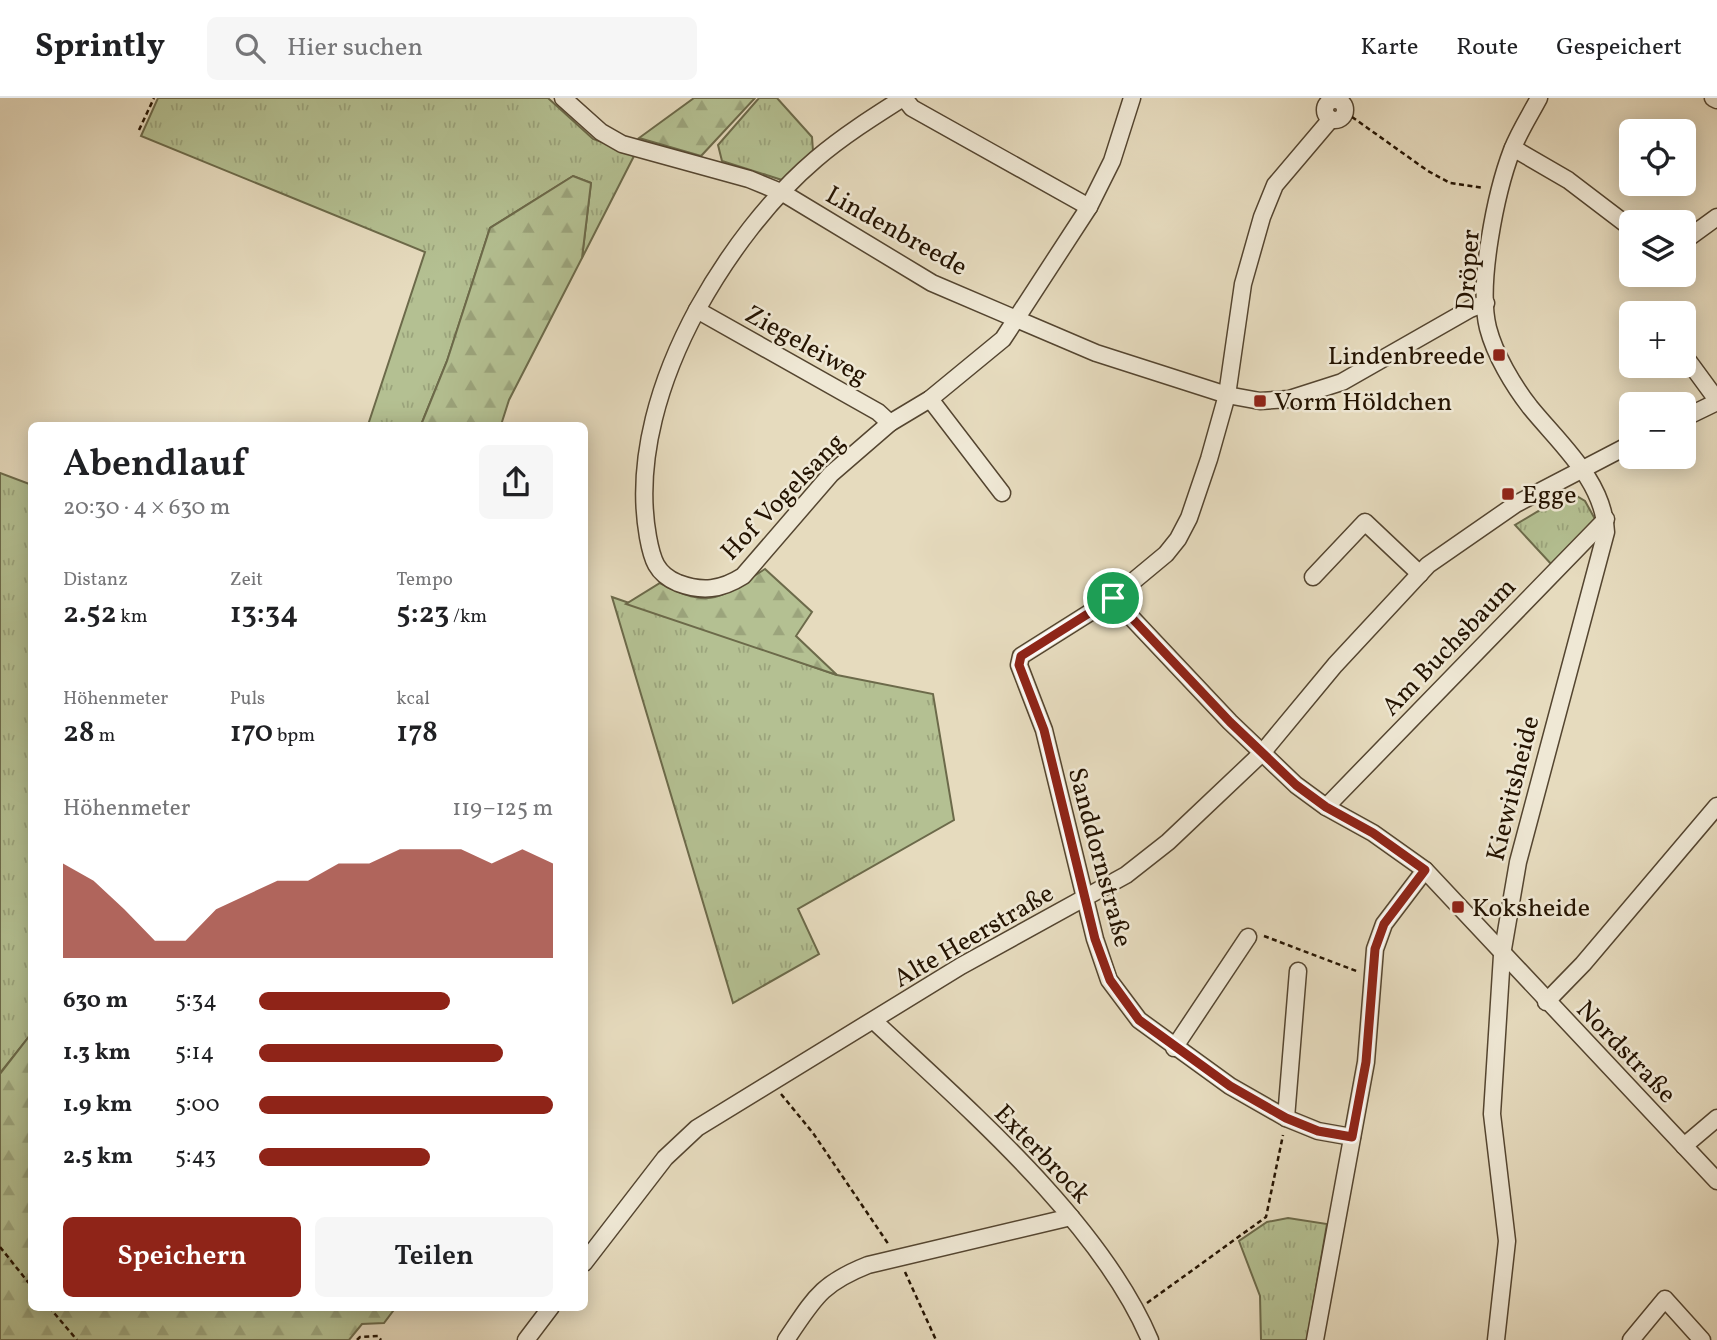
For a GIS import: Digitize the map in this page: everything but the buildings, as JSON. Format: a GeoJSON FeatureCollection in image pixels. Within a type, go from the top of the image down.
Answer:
{"type":"FeatureCollection","features":[{"type":"Feature","properties":{"kind":"street","name":"Lindenbreede"},"geometry":{"type":"LineString","coordinates":[[563,98],[601,132],[622,144],[749,179],[783,193],[904,268],[1096,353],[1227,395],[1259,401],[1289,399],[1342,382],[1470,309],[1486,303]]}},
{"type":"Feature","properties":{"kind":"street","name":"Hof Vogelsang"},"geometry":{"type":"LineString","coordinates":[[903,98],[850,132],[814,160],[728,259],[697,310],[670,369],[648,447],[644,513],[652,556],[657,568],[667,578],[690,587],[711,589],[725,587],[743,576],[831,474],[890,424],[930,398],[1003,339],[1089,207],[1112,161],[1132,98]]}},
{"type":"Feature","properties":{"kind":"street"},"geometry":{"type":"LineString","coordinates":[[903,98],[912,108],[1089,207]]}},
{"type":"Feature","properties":{"kind":"street","name":"Dröper"},"geometry":{"type":"LineString","coordinates":[[1539,98],[1513,148],[1499,192],[1488,262],[1488,327],[1514,383],[1582,467]]}},
{"type":"Feature","properties":{"kind":"street"},"geometry":{"type":"LineString","coordinates":[[1340,108],[1275,185],[1262,217],[1243,285],[1227,395],[1189,518],[1166,554],[1113,598],[1296,785],[1326,807],[1373,833],[1425,870],[1502,955]]}},
{"type":"Feature","properties":{"kind":"street"},"geometry":{"type":"LineString","coordinates":[[1513,148],[1568,180],[1619,219]]}},
{"type":"Feature","properties":{"kind":"street"},"geometry":{"type":"LineString","coordinates":[[1696,232],[1717,217]]}},
{"type":"Feature","properties":{"kind":"street","name":"Ziegeleiweg"},"geometry":{"type":"LineString","coordinates":[[697,310],[878,412],[890,424]]}},
{"type":"Feature","properties":{"kind":"street"},"geometry":{"type":"LineString","coordinates":[[1696,372],[1717,401],[1696,412]]}},
{"type":"Feature","properties":{"kind":"street"},"geometry":{"type":"LineString","coordinates":[[930,398],[1002,493]]}},
{"type":"Feature","properties":{"kind":"street","name":"Alte Heerstraße"},"geometry":{"type":"LineString","coordinates":[[588,1258],[665,1158],[697,1128],[770,1081],[980,956],[1126,876],[1168,842],[1262,753],[1335,665],[1424,569],[1499,515],[1619,449]]}},
{"type":"Feature","properties":{"kind":"street"},"geometry":{"type":"LineString","coordinates":[[1582,467],[1606,519]]}},
{"type":"Feature","properties":{"kind":"street","name":"Am Buchsbaum"},"geometry":{"type":"LineString","coordinates":[[1326,807],[1606,519]]}},
{"type":"Feature","properties":{"kind":"street","name":"Kiewitsheide"},"geometry":{"type":"LineString","coordinates":[[1496,1340],[1507,1241],[1492,1114],[1502,955],[1518,862],[1606,532],[1606,519]]}},
{"type":"Feature","properties":{"kind":"street"},"geometry":{"type":"LineString","coordinates":[[1313,577],[1365,522],[1424,569]]}},
{"type":"Feature","properties":{"kind":"street","name":"Sanddornstraße"},"geometry":{"type":"LineString","coordinates":[[1113,598],[1021,656],[1019,665],[1044,730],[1095,939],[1110,980],[1139,1020],[1174,1048],[1230,1086],[1286,1118],[1318,1131],[1352,1137]]}},
{"type":"Feature","properties":{"kind":"street"},"geometry":{"type":"LineString","coordinates":[[1546,1002],[1583,964],[1717,806]]}},
{"type":"Feature","properties":{"kind":"street"},"geometry":{"type":"LineString","coordinates":[[1315,1340],[1366,1062],[1375,949],[1384,924],[1425,870]]}},
{"type":"Feature","properties":{"kind":"street"},"geometry":{"type":"LineString","coordinates":[[1174,1048],[1248,937]]}},
{"type":"Feature","properties":{"kind":"street","name":"Nordstraße"},"geometry":{"type":"LineString","coordinates":[[1502,955],[1717,1181]]}},
{"type":"Feature","properties":{"kind":"street"},"geometry":{"type":"LineString","coordinates":[[1286,1118],[1298,971]]}},
{"type":"Feature","properties":{"kind":"street","name":"Exterbrock"},"geometry":{"type":"LineString","coordinates":[[874,1021],[939,1082],[1071,1217],[1137,1310],[1150,1340]]}},
{"type":"Feature","properties":{"kind":"street"},"geometry":{"type":"LineString","coordinates":[[1684,1146],[1717,1118]]}},
{"type":"Feature","properties":{"kind":"street"},"geometry":{"type":"LineString","coordinates":[[786,1340],[816,1296],[838,1277],[869,1265],[1071,1217]]}},
{"type":"Feature","properties":{"kind":"street"},"geometry":{"type":"LineString","coordinates":[[1631,1340],[1665,1299],[1702,1340]]}},
{"type":"Feature","properties":{"kind":"street"},"geometry":{"type":"LineString","coordinates":[[526,1340],[548,1311]]}},
{"type":"Feature","properties":{"kind":"path"},"geometry":{"type":"LineString","coordinates":[[139,130],[154,98]]}},
{"type":"Feature","properties":{"kind":"path"},"geometry":{"type":"LineString","coordinates":[[1340,108],[1428,171],[1450,183],[1499,192]]}},
{"type":"Feature","properties":{"kind":"path"},"geometry":{"type":"LineString","coordinates":[[1248,937],[1264,936],[1372,976]]}},
{"type":"Feature","properties":{"kind":"path"},"geometry":{"type":"LineString","coordinates":[[770,1081],[813,1133],[899,1260],[936,1340]]}},
{"type":"Feature","properties":{"kind":"path"},"geometry":{"type":"LineString","coordinates":[[1137,1310],[1266,1217],[1286,1118]]}},
{"type":"Feature","properties":{"kind":"path"},"geometry":{"type":"LineString","coordinates":[[0,1247],[28,1282]]}},
{"type":"Feature","properties":{"kind":"path"},"geometry":{"type":"LineString","coordinates":[[52,1311],[77,1340]]}},
{"type":"Feature","properties":{"kind":"path"},"geometry":{"type":"LineString","coordinates":[[357,1340],[360,1337],[378,1336],[381,1340]]}},
{"type":"Feature","properties":{"kind":"green space"},"geometry":{"type":"Polygon","coordinates":[[[158,98],[548,98],[593,139],[635,154],[582,258],[591,183],[573,176],[490,228],[447,361],[422,422],[369,422],[425,252],[141,136],[158,98]]]}},
{"type":"Feature","properties":{"kind":"green space"},"geometry":{"type":"Polygon","coordinates":[[[694,98],[755,98],[701,156],[639,138],[694,98]]]}},
{"type":"Feature","properties":{"kind":"green space"},"geometry":{"type":"Polygon","coordinates":[[[759,98],[777,98],[812,137],[813,151],[782,180],[722,161],[718,145],[759,98]]]}},
{"type":"Feature","properties":{"kind":"green space"},"geometry":{"type":"Polygon","coordinates":[[[573,176],[591,183],[582,258],[509,400],[502,422],[422,422],[447,361],[490,228],[573,176]]]}},
{"type":"Feature","properties":{"kind":"green space"},"geometry":{"type":"Polygon","coordinates":[[[0,473],[28,484],[28,1038],[0,1073],[0,473]]]}},
{"type":"Feature","properties":{"kind":"green space"},"geometry":{"type":"Polygon","coordinates":[[[1570,492],[1585,501],[1595,519],[1552,565],[1515,525],[1570,492]]]}},
{"type":"Feature","properties":{"kind":"green space"},"geometry":{"type":"Polygon","coordinates":[[[765,569],[812,612],[796,636],[837,675],[626,604],[660,583],[692,597],[715,597],[765,569]]]}},
{"type":"Feature","properties":{"kind":"green space"},"geometry":{"type":"Polygon","coordinates":[[[612,597],[837,675],[933,694],[954,820],[798,909],[819,954],[733,1003],[612,597]]]}},
{"type":"Feature","properties":{"kind":"green space"},"geometry":{"type":"Polygon","coordinates":[[[28,1038],[28,1311],[393,1311],[384,1323],[362,1324],[349,1340],[0,1340],[0,1074],[28,1038]]]}},
{"type":"Feature","properties":{"kind":"green space"},"geometry":{"type":"Polygon","coordinates":[[[1288,1218],[1327,1224],[1307,1340],[1261,1340],[1260,1296],[1239,1241],[1267,1222],[1288,1218]]]}},
{"type":"Feature","properties":{"kind":"place","name":"Lindenbreede"},"geometry":{"type":"Point","coordinates":[1499,355]}},
{"type":"Feature","properties":{"kind":"place","name":"Vorm Höldchen"},"geometry":{"type":"Point","coordinates":[1260,401]}},
{"type":"Feature","properties":{"kind":"place","name":"Egge"},"geometry":{"type":"Point","coordinates":[1508,494]}},
{"type":"Feature","properties":{"kind":"place","name":"Koksheide"},"geometry":{"type":"Point","coordinates":[1458,907]}},
{"type":"Feature","properties":{"kind":"route"},"geometry":{"type":"LineString","coordinates":[[1113,598],[1230,722],[1296,785],[1326,807],[1373,833],[1425,870],[1384,924],[1375,949],[1366,1062],[1352,1137],[1318,1131],[1286,1118],[1230,1086],[1174,1048],[1139,1020],[1110,980],[1095,939],[1044,730],[1019,665],[1021,656],[1113,598]]}}]}
